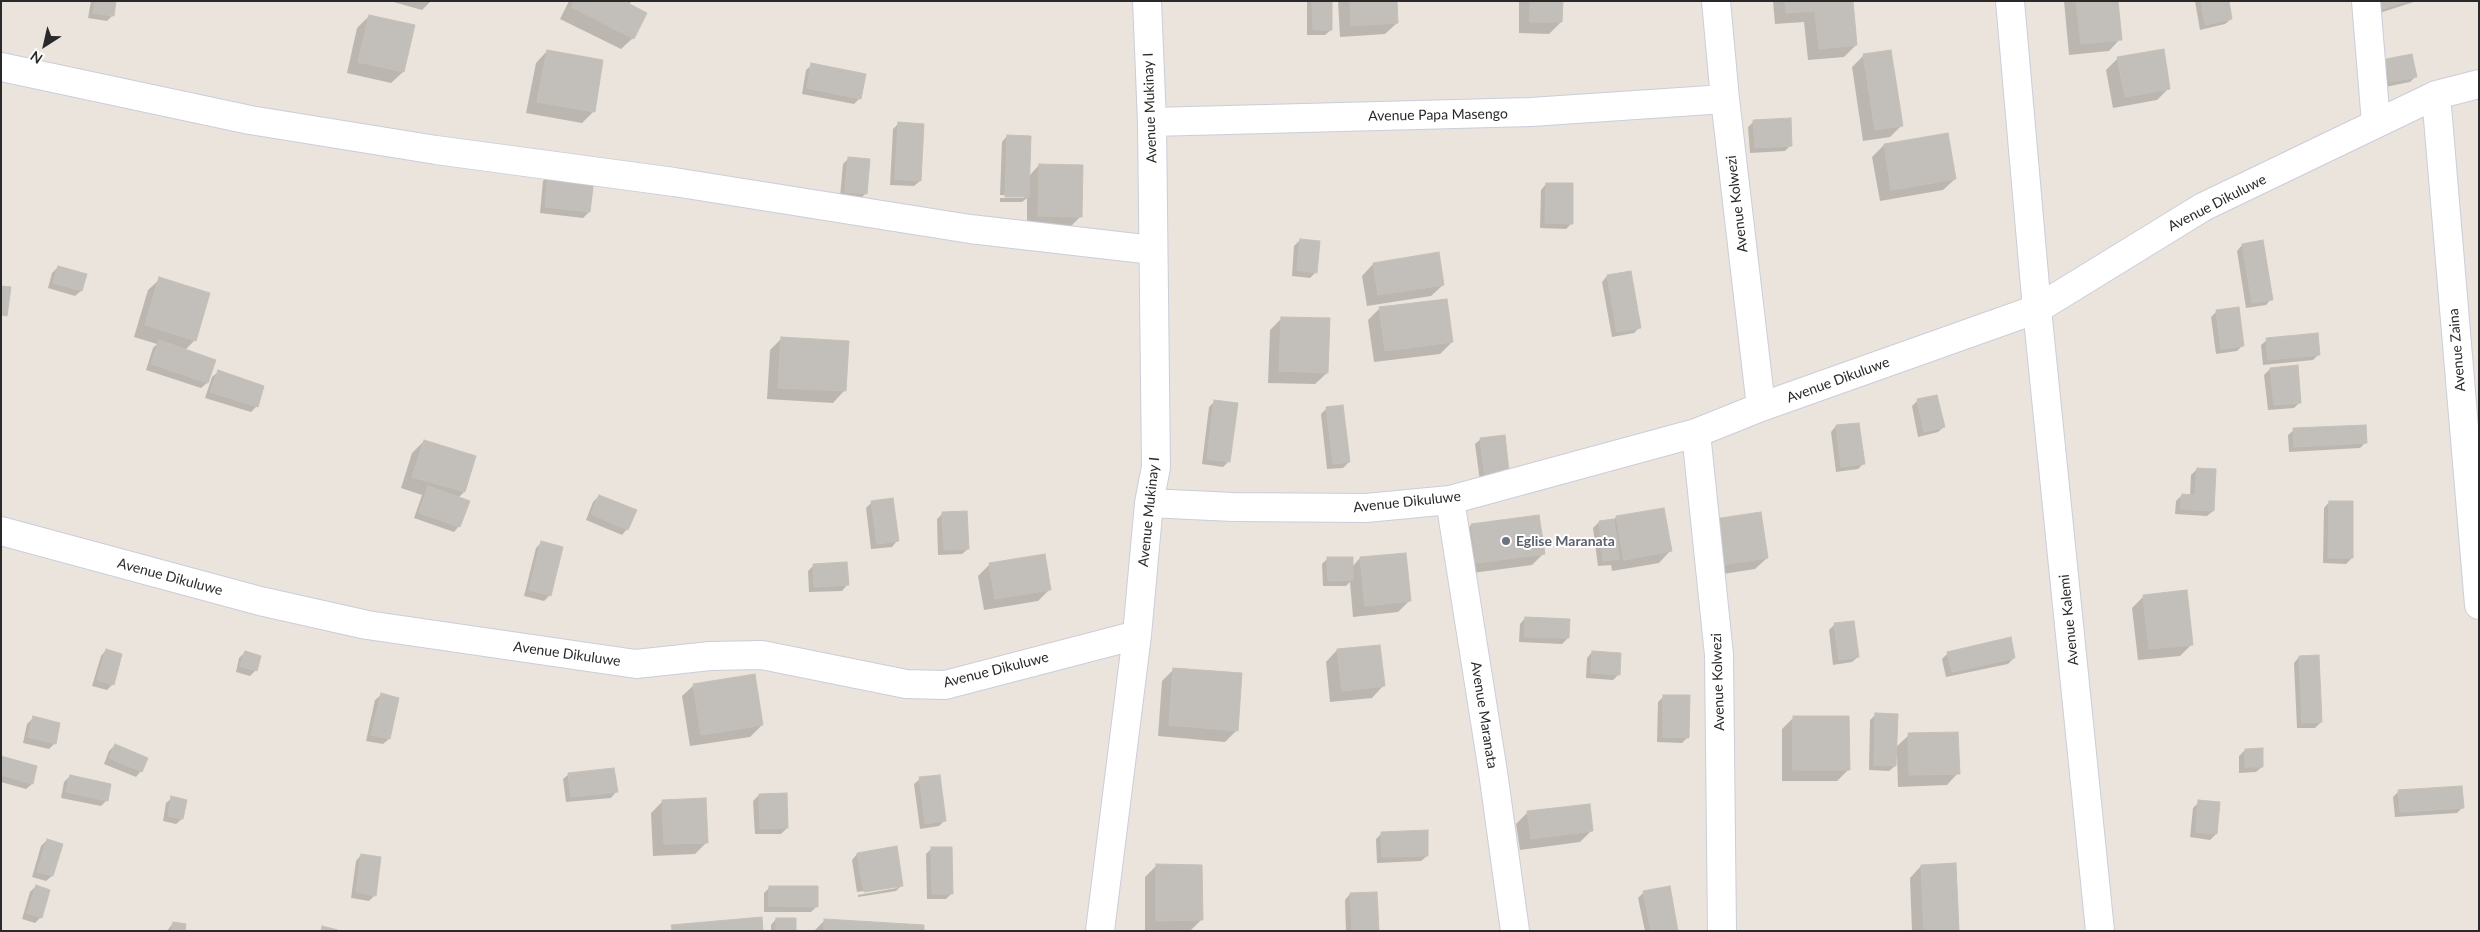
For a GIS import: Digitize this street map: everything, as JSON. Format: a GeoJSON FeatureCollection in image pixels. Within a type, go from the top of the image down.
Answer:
{"type":"FeatureCollection","features":[{"type":"Feature","properties":{"kind":"street","name":"Avenue Mukinay I"},"geometry":{"type":"LineString","coordinates":[[1100,931],[1137,635],[1149,503],[1156,467],[1152,122],[1147,1]]}},
{"type":"Feature","properties":{"kind":"street","name":"Avenue Kolwezi"},"geometry":{"type":"LineString","coordinates":[[1716,1],[1725,99],[1761,407]]}},
{"type":"Feature","properties":{"kind":"street","name":"Avenue Kalemi"},"geometry":{"type":"LineString","coordinates":[[2010,1],[2037,309],[2100,931]]}},
{"type":"Feature","properties":{"kind":"street"},"geometry":{"type":"LineString","coordinates":[[2366,1],[2376,123]]}},
{"type":"Feature","properties":{"kind":"street"},"geometry":{"type":"LineString","coordinates":[[1,67],[250,120],[436,150],[674,182],[970,229],[1153,250]]}},
{"type":"Feature","properties":{"kind":"street","name":"Avenue Dikuluwe"},"geometry":{"type":"LineString","coordinates":[[1149,503],[1233,507],[1366,508],[1450,500],[1696,433],[1761,407],[2037,309],[2202,207],[2436,95],[2479,84]]}},
{"type":"Feature","properties":{"kind":"street","name":"Avenue Zaina"},"geometry":{"type":"LineString","coordinates":[[2436,95],[2479,605]]}},
{"type":"Feature","properties":{"kind":"street","name":"Avenue Papa Masengo"},"geometry":{"type":"LineString","coordinates":[[1152,122],[1531,112],[1725,99]]}},
{"type":"Feature","properties":{"kind":"street","name":"Avenue Kolwezi"},"geometry":{"type":"LineString","coordinates":[[1696,433],[1719,655],[1722,931]]}},
{"type":"Feature","properties":{"kind":"street","name":"Avenue Maranata"},"geometry":{"type":"LineString","coordinates":[[1450,500],[1494,772],[1516,931]]}},
{"type":"Feature","properties":{"kind":"street","name":"Avenue Dikuluwe"},"geometry":{"type":"LineString","coordinates":[[1,531],[260,601],[367,625],[636,664],[710,656],[762,655],[906,684],[945,685],[1137,635]]}},
{"type":"Feature","properties":{"kind":"building"},"geometry":{"type":"Polygon","coordinates":[[[95,1],[116,1],[114,16],[93,13],[95,1]]]}},
{"type":"Feature","properties":{"kind":"building"},"geometry":{"type":"Polygon","coordinates":[[[574,1],[624,1],[647,13],[634,39],[571,7],[574,1]]]}},
{"type":"Feature","properties":{"kind":"building"},"geometry":{"type":"Polygon","coordinates":[[[1312,1],[1332,1],[1332,30],[1313,30],[1312,1]]]}},
{"type":"Feature","properties":{"kind":"building"},"geometry":{"type":"Polygon","coordinates":[[[1350,1],[1397,1],[1398,23],[1351,26],[1350,1]]]}},
{"type":"Feature","properties":{"kind":"building"},"geometry":{"type":"Polygon","coordinates":[[[1530,1],[1563,1],[1562,22],[1530,22],[1530,1]]]}},
{"type":"Feature","properties":{"kind":"building"},"geometry":{"type":"Polygon","coordinates":[[[1785,1],[1853,1],[1857,45],[1819,49],[1815,11],[1786,13],[1785,1]]]}},
{"type":"Feature","properties":{"kind":"building"},"geometry":{"type":"Polygon","coordinates":[[[2076,1],[2118,1],[2122,40],[2081,44],[2076,1]]]}},
{"type":"Feature","properties":{"kind":"building"},"geometry":{"type":"Polygon","coordinates":[[[2201,1],[2229,1],[2232,19],[2205,25],[2201,1]]]}},
{"type":"Feature","properties":{"kind":"building"},"geometry":{"type":"Polygon","coordinates":[[[2376,1],[2407,1],[2379,10],[2376,1]]]}},
{"type":"Feature","properties":{"kind":"building"},"geometry":{"type":"Polygon","coordinates":[[[369,15],[415,25],[404,72],[358,62],[369,15]]]}},
{"type":"Feature","properties":{"kind":"building"},"geometry":{"type":"Polygon","coordinates":[[[2164,49],[2170,89],[2125,97],[2117,57],[2164,49]]]}},
{"type":"Feature","properties":{"kind":"building"},"geometry":{"type":"Polygon","coordinates":[[[547,50],[603,60],[595,112],[537,102],[547,50]]]}},
{"type":"Feature","properties":{"kind":"building"},"geometry":{"type":"Polygon","coordinates":[[[1891,50],[1903,126],[1875,130],[1863,54],[1891,50]]]}},
{"type":"Feature","properties":{"kind":"building"},"geometry":{"type":"Polygon","coordinates":[[[2412,54],[2417,77],[2390,82],[2386,59],[2412,54]]]}},
{"type":"Feature","properties":{"kind":"building"},"geometry":{"type":"Polygon","coordinates":[[[811,63],[866,74],[861,99],[807,88],[811,63]]]}},
{"type":"Feature","properties":{"kind":"building"},"geometry":{"type":"Polygon","coordinates":[[[1791,118],[1792,146],[1755,148],[1753,120],[1791,118]]]}},
{"type":"Feature","properties":{"kind":"building"},"geometry":{"type":"Polygon","coordinates":[[[898,122],[924,124],[921,181],[895,179],[898,122]]]}},
{"type":"Feature","properties":{"kind":"building"},"geometry":{"type":"Polygon","coordinates":[[[1948,133],[1956,179],[1891,190],[1884,144],[1948,133]]]}},
{"type":"Feature","properties":{"kind":"building"},"geometry":{"type":"Polygon","coordinates":[[[1007,135],[1031,136],[1029,197],[1005,197],[1007,135]]]}},
{"type":"Feature","properties":{"kind":"building"},"geometry":{"type":"Polygon","coordinates":[[[848,157],[870,159],[867,194],[845,192],[848,157]]]}},
{"type":"Feature","properties":{"kind":"building"},"geometry":{"type":"Polygon","coordinates":[[[1039,164],[1083,165],[1082,217],[1038,216],[1039,164]]]}},
{"type":"Feature","properties":{"kind":"building"},"geometry":{"type":"Polygon","coordinates":[[[548,174],[594,179],[590,212],[545,207],[548,174]]]}},
{"type":"Feature","properties":{"kind":"building"},"geometry":{"type":"Polygon","coordinates":[[[1546,183],[1573,183],[1573,224],[1545,223],[1546,183]]]}},
{"type":"Feature","properties":{"kind":"building"},"geometry":{"type":"Polygon","coordinates":[[[1300,239],[1320,241],[1317,273],[1297,270],[1300,239]]]}},
{"type":"Feature","properties":{"kind":"building"},"geometry":{"type":"Polygon","coordinates":[[[2263,240],[2273,300],[2252,303],[2242,244],[2263,240]]]}},
{"type":"Feature","properties":{"kind":"building"},"geometry":{"type":"Polygon","coordinates":[[[1439,252],[1444,285],[1378,295],[1373,263],[1439,252]]]}},
{"type":"Feature","properties":{"kind":"building"},"geometry":{"type":"Polygon","coordinates":[[[58,266],[87,274],[82,291],[53,283],[58,266]]]}},
{"type":"Feature","properties":{"kind":"building"},"geometry":{"type":"Polygon","coordinates":[[[1631,271],[1641,328],[1617,332],[1607,275],[1631,271]]]}},
{"type":"Feature","properties":{"kind":"building"},"geometry":{"type":"Polygon","coordinates":[[[159,277],[210,293],[196,341],[145,325],[159,277]]]}},
{"type":"Feature","properties":{"kind":"building"},"geometry":{"type":"Polygon","coordinates":[[[1,286],[11,287],[7,316],[1,315],[1,286]]]}},
{"type":"Feature","properties":{"kind":"building"},"geometry":{"type":"Polygon","coordinates":[[[1447,299],[1453,342],[1385,351],[1379,307],[1447,299]]]}},
{"type":"Feature","properties":{"kind":"building"},"geometry":{"type":"Polygon","coordinates":[[[2239,307],[2244,346],[2221,349],[2216,310],[2239,307]]]}},
{"type":"Feature","properties":{"kind":"building"},"geometry":{"type":"Polygon","coordinates":[[[1281,317],[1330,318],[1328,373],[1279,371],[1281,317]]]}},
{"type":"Feature","properties":{"kind":"building"},"geometry":{"type":"Polygon","coordinates":[[[2318,333],[2320,355],[2268,360],[2266,338],[2318,333]]]}},
{"type":"Feature","properties":{"kind":"building"},"geometry":{"type":"Polygon","coordinates":[[[781,337],[849,341],[846,391],[778,388],[781,337]]]}},
{"type":"Feature","properties":{"kind":"building"},"geometry":{"type":"Polygon","coordinates":[[[159,340],[216,360],[208,383],[151,364],[159,340]]]}},
{"type":"Feature","properties":{"kind":"building"},"geometry":{"type":"Polygon","coordinates":[[[2298,365],[2301,403],[2274,405],[2270,368],[2298,365]]]}},
{"type":"Feature","properties":{"kind":"building"},"geometry":{"type":"Polygon","coordinates":[[[218,370],[264,386],[258,407],[210,392],[218,370]]]}},
{"type":"Feature","properties":{"kind":"building"},"geometry":{"type":"Polygon","coordinates":[[[1937,395],[1945,427],[1924,432],[1917,399],[1937,395]]]}},
{"type":"Feature","properties":{"kind":"building"},"geometry":{"type":"Polygon","coordinates":[[[1214,400],[1238,403],[1230,462],[1207,459],[1214,400]]]}},
{"type":"Feature","properties":{"kind":"building"},"geometry":{"type":"Polygon","coordinates":[[[1343,405],[1350,462],[1333,464],[1326,407],[1343,405]]]}},
{"type":"Feature","properties":{"kind":"building"},"geometry":{"type":"Polygon","coordinates":[[[1859,423],[1865,464],[1841,467],[1836,425],[1859,423]]]}},
{"type":"Feature","properties":{"kind":"building"},"geometry":{"type":"Polygon","coordinates":[[[2366,425],[2367,443],[2294,447],[2293,428],[2366,425]]]}},
{"type":"Feature","properties":{"kind":"building"},"geometry":{"type":"Polygon","coordinates":[[[1505,435],[1510,481],[1486,484],[1480,438],[1505,435]]]}},
{"type":"Feature","properties":{"kind":"building"},"geometry":{"type":"Polygon","coordinates":[[[424,440],[476,456],[465,492],[412,477],[424,440]]]}},
{"type":"Feature","properties":{"kind":"building"},"geometry":{"type":"Polygon","coordinates":[[[2197,468],[2216,469],[2214,511],[2180,509],[2182,494],[2195,495],[2197,468]]]}},
{"type":"Feature","properties":{"kind":"building"},"geometry":{"type":"Polygon","coordinates":[[[428,486],[470,501],[460,527],[419,513],[428,486]]]}},
{"type":"Feature","properties":{"kind":"building"},"geometry":{"type":"Polygon","coordinates":[[[599,495],[637,510],[628,530],[591,514],[599,495]]]}},
{"type":"Feature","properties":{"kind":"building"},"geometry":{"type":"Polygon","coordinates":[[[893,498],[899,541],[877,544],[871,501],[893,498]]]}},
{"type":"Feature","properties":{"kind":"building"},"geometry":{"type":"Polygon","coordinates":[[[2329,501],[2353,501],[2353,558],[2328,558],[2329,501]]]}},
{"type":"Feature","properties":{"kind":"building"},"geometry":{"type":"Polygon","coordinates":[[[1664,508],[1672,551],[1624,560],[1616,516],[1664,508]]]}},
{"type":"Feature","properties":{"kind":"building"},"geometry":{"type":"Polygon","coordinates":[[[967,511],[969,549],[944,550],[942,512],[967,511]]]}},
{"type":"Feature","properties":{"kind":"building"},"geometry":{"type":"Polygon","coordinates":[[[1761,512],[1768,558],[1722,565],[1714,519],[1761,512]]]}},
{"type":"Feature","properties":{"kind":"building"},"geometry":{"type":"Polygon","coordinates":[[[1539,515],[1545,554],[1476,563],[1471,524],[1539,515]]]}},
{"type":"Feature","properties":{"kind":"building"},"geometry":{"type":"Polygon","coordinates":[[[1614,519],[1619,559],[1603,561],[1599,521],[1614,519]]]}},
{"type":"Feature","properties":{"kind":"building"},"geometry":{"type":"Polygon","coordinates":[[[541,541],[563,547],[551,596],[529,590],[541,541]]]}},
{"type":"Feature","properties":{"kind":"building"},"geometry":{"type":"Polygon","coordinates":[[[1406,553],[1411,601],[1365,606],[1360,557],[1406,553]]]}},
{"type":"Feature","properties":{"kind":"building"},"geometry":{"type":"Polygon","coordinates":[[[1045,554],[1051,590],[995,599],[989,563],[1045,554]]]}},
{"type":"Feature","properties":{"kind":"building"},"geometry":{"type":"Polygon","coordinates":[[[1327,557],[1353,557],[1353,580],[1328,581],[1327,557]]]}},
{"type":"Feature","properties":{"kind":"building"},"geometry":{"type":"Polygon","coordinates":[[[847,562],[849,585],[814,587],[813,564],[847,562]]]}},
{"type":"Feature","properties":{"kind":"building"},"geometry":{"type":"Polygon","coordinates":[[[2187,590],[2193,645],[2149,649],[2143,595],[2187,590]]]}},
{"type":"Feature","properties":{"kind":"building"},"geometry":{"type":"Polygon","coordinates":[[[1525,617],[1570,619],[1569,638],[1525,637],[1525,617]]]}},
{"type":"Feature","properties":{"kind":"building"},"geometry":{"type":"Polygon","coordinates":[[[1854,621],[1859,657],[1839,660],[1834,623],[1854,621]]]}},
{"type":"Feature","properties":{"kind":"building"},"geometry":{"type":"Polygon","coordinates":[[[2011,637],[2015,658],[1952,672],[1947,652],[2011,637]]]}},
{"type":"Feature","properties":{"kind":"building"},"geometry":{"type":"Polygon","coordinates":[[[1380,645],[1385,686],[1342,691],[1337,649],[1380,645]]]}},
{"type":"Feature","properties":{"kind":"building"},"geometry":{"type":"Polygon","coordinates":[[[106,649],[122,654],[114,685],[97,680],[106,649]]]}},
{"type":"Feature","properties":{"kind":"building"},"geometry":{"type":"Polygon","coordinates":[[[245,651],[261,656],[257,671],[240,666],[245,651]]]}},
{"type":"Feature","properties":{"kind":"building"},"geometry":{"type":"Polygon","coordinates":[[[1592,651],[1621,653],[1620,675],[1591,673],[1592,651]]]}},
{"type":"Feature","properties":{"kind":"building"},"geometry":{"type":"Polygon","coordinates":[[[2319,655],[2322,722],[2302,723],[2299,656],[2319,655]]]}},
{"type":"Feature","properties":{"kind":"building"},"geometry":{"type":"Polygon","coordinates":[[[1173,668],[1242,673],[1238,731],[1169,725],[1173,668]]]}},
{"type":"Feature","properties":{"kind":"building"},"geometry":{"type":"Polygon","coordinates":[[[755,674],[763,725],[701,735],[693,684],[755,674]]]}},
{"type":"Feature","properties":{"kind":"building"},"geometry":{"type":"Polygon","coordinates":[[[381,693],[399,698],[390,739],[371,735],[381,693]]]}},
{"type":"Feature","properties":{"kind":"building"},"geometry":{"type":"Polygon","coordinates":[[[1663,695],[1690,695],[1689,738],[1663,737],[1663,695]]]}},
{"type":"Feature","properties":{"kind":"building"},"geometry":{"type":"Polygon","coordinates":[[[1875,713],[1898,714],[1896,766],[1874,765],[1875,713]]]}},
{"type":"Feature","properties":{"kind":"building"},"geometry":{"type":"Polygon","coordinates":[[[33,716],[60,723],[56,744],[28,737],[33,716]]]}},
{"type":"Feature","properties":{"kind":"building"},"geometry":{"type":"Polygon","coordinates":[[[1793,716],[1849,716],[1850,770],[1793,770],[1793,716]]]}},
{"type":"Feature","properties":{"kind":"building"},"geometry":{"type":"Polygon","coordinates":[[[1958,732],[1960,774],[1909,775],[1908,733],[1958,732]]]}},
{"type":"Feature","properties":{"kind":"building"},"geometry":{"type":"Polygon","coordinates":[[[115,744],[148,758],[142,772],[109,758],[115,744]]]}},
{"type":"Feature","properties":{"kind":"building"},"geometry":{"type":"Polygon","coordinates":[[[2263,748],[2263,767],[2245,767],[2245,749],[2263,748]]]}},
{"type":"Feature","properties":{"kind":"building"},"geometry":{"type":"Polygon","coordinates":[[[1,756],[37,766],[33,784],[1,775],[1,756]]]}},
{"type":"Feature","properties":{"kind":"building"},"geometry":{"type":"Polygon","coordinates":[[[614,768],[618,792],[571,797],[568,773],[614,768]]]}},
{"type":"Feature","properties":{"kind":"building"},"geometry":{"type":"Polygon","coordinates":[[[70,775],[111,784],[108,801],[66,792],[70,775]]]}},
{"type":"Feature","properties":{"kind":"building"},"geometry":{"type":"Polygon","coordinates":[[[940,775],[946,821],[925,824],[919,777],[940,775]]]}},
{"type":"Feature","properties":{"kind":"building"},"geometry":{"type":"Polygon","coordinates":[[[2462,786],[2464,808],[2400,812],[2398,790],[2462,786]]]}},
{"type":"Feature","properties":{"kind":"building"},"geometry":{"type":"Polygon","coordinates":[[[787,793],[788,828],[760,829],[759,794],[787,793]]]}},
{"type":"Feature","properties":{"kind":"building"},"geometry":{"type":"Polygon","coordinates":[[[171,796],[187,800],[183,819],[168,816],[171,796]]]}},
{"type":"Feature","properties":{"kind":"building"},"geometry":{"type":"Polygon","coordinates":[[[706,798],[708,843],[664,844],[662,800],[706,798]]]}},
{"type":"Feature","properties":{"kind":"building"},"geometry":{"type":"Polygon","coordinates":[[[2198,800],[2220,802],[2217,834],[2196,832],[2198,800]]]}},
{"type":"Feature","properties":{"kind":"building"},"geometry":{"type":"Polygon","coordinates":[[[1590,804],[1593,831],[1531,839],[1527,811],[1590,804]]]}},
{"type":"Feature","properties":{"kind":"building"},"geometry":{"type":"Polygon","coordinates":[[[1428,830],[1428,856],[1382,857],[1381,832],[1428,830]]]}},
{"type":"Feature","properties":{"kind":"building"},"geometry":{"type":"Polygon","coordinates":[[[47,839],[63,844],[53,876],[37,872],[47,839]]]}},
{"type":"Feature","properties":{"kind":"building"},"geometry":{"type":"Polygon","coordinates":[[[897,846],[903,886],[864,892],[857,853],[897,846]]]}},
{"type":"Feature","properties":{"kind":"building"},"geometry":{"type":"Polygon","coordinates":[[[931,847],[952,847],[953,894],[932,894],[931,847]]]}},
{"type":"Feature","properties":{"kind":"building"},"geometry":{"type":"Polygon","coordinates":[[[361,854],[381,857],[376,896],[356,892],[361,854]]]}},
{"type":"Feature","properties":{"kind":"building"},"geometry":{"type":"Polygon","coordinates":[[[1956,863],[1959,931],[1924,931],[1921,865],[1956,863]]]}},
{"type":"Feature","properties":{"kind":"building"},"geometry":{"type":"Polygon","coordinates":[[[1156,864],[1202,865],[1203,920],[1156,921],[1156,864]]]}},
{"type":"Feature","properties":{"kind":"building"},"geometry":{"type":"Polygon","coordinates":[[[36,885],[50,890],[42,918],[27,913],[36,885]]]}},
{"type":"Feature","properties":{"kind":"building"},"geometry":{"type":"Polygon","coordinates":[[[769,886],[818,886],[818,907],[769,906],[769,886]]]}},
{"type":"Feature","properties":{"kind":"building"},"geometry":{"type":"Polygon","coordinates":[[[1670,886],[1678,931],[1651,931],[1643,891],[1670,886]]]}},
{"type":"Feature","properties":{"kind":"building"},"geometry":{"type":"Polygon","coordinates":[[[1377,892],[1379,931],[1352,931],[1350,893],[1377,892]]]}},
{"type":"Feature","properties":{"kind":"building"},"geometry":{"type":"Polygon","coordinates":[[[762,917],[763,931],[672,931],[671,925],[762,917]]]}},
{"type":"Feature","properties":{"kind":"building"},"geometry":{"type":"Polygon","coordinates":[[[776,918],[796,918],[796,931],[776,931],[776,918]]]}},
{"type":"Feature","properties":{"kind":"building"},"geometry":{"type":"Polygon","coordinates":[[[824,919],[924,925],[924,931],[824,931],[824,919]]]}},
{"type":"Feature","properties":{"kind":"building"},"geometry":{"type":"Polygon","coordinates":[[[173,922],[186,924],[185,931],[172,931],[173,922]]]}},
{"type":"Feature","properties":{"kind":"building"},"geometry":{"type":"Polygon","coordinates":[[[322,926],[338,930],[321,931],[322,926]]]}},
{"type":"Feature","properties":{"kind":"place","name":"Eglise Maranata"},"geometry":{"type":"Point","coordinates":[1506,541]}}]}
